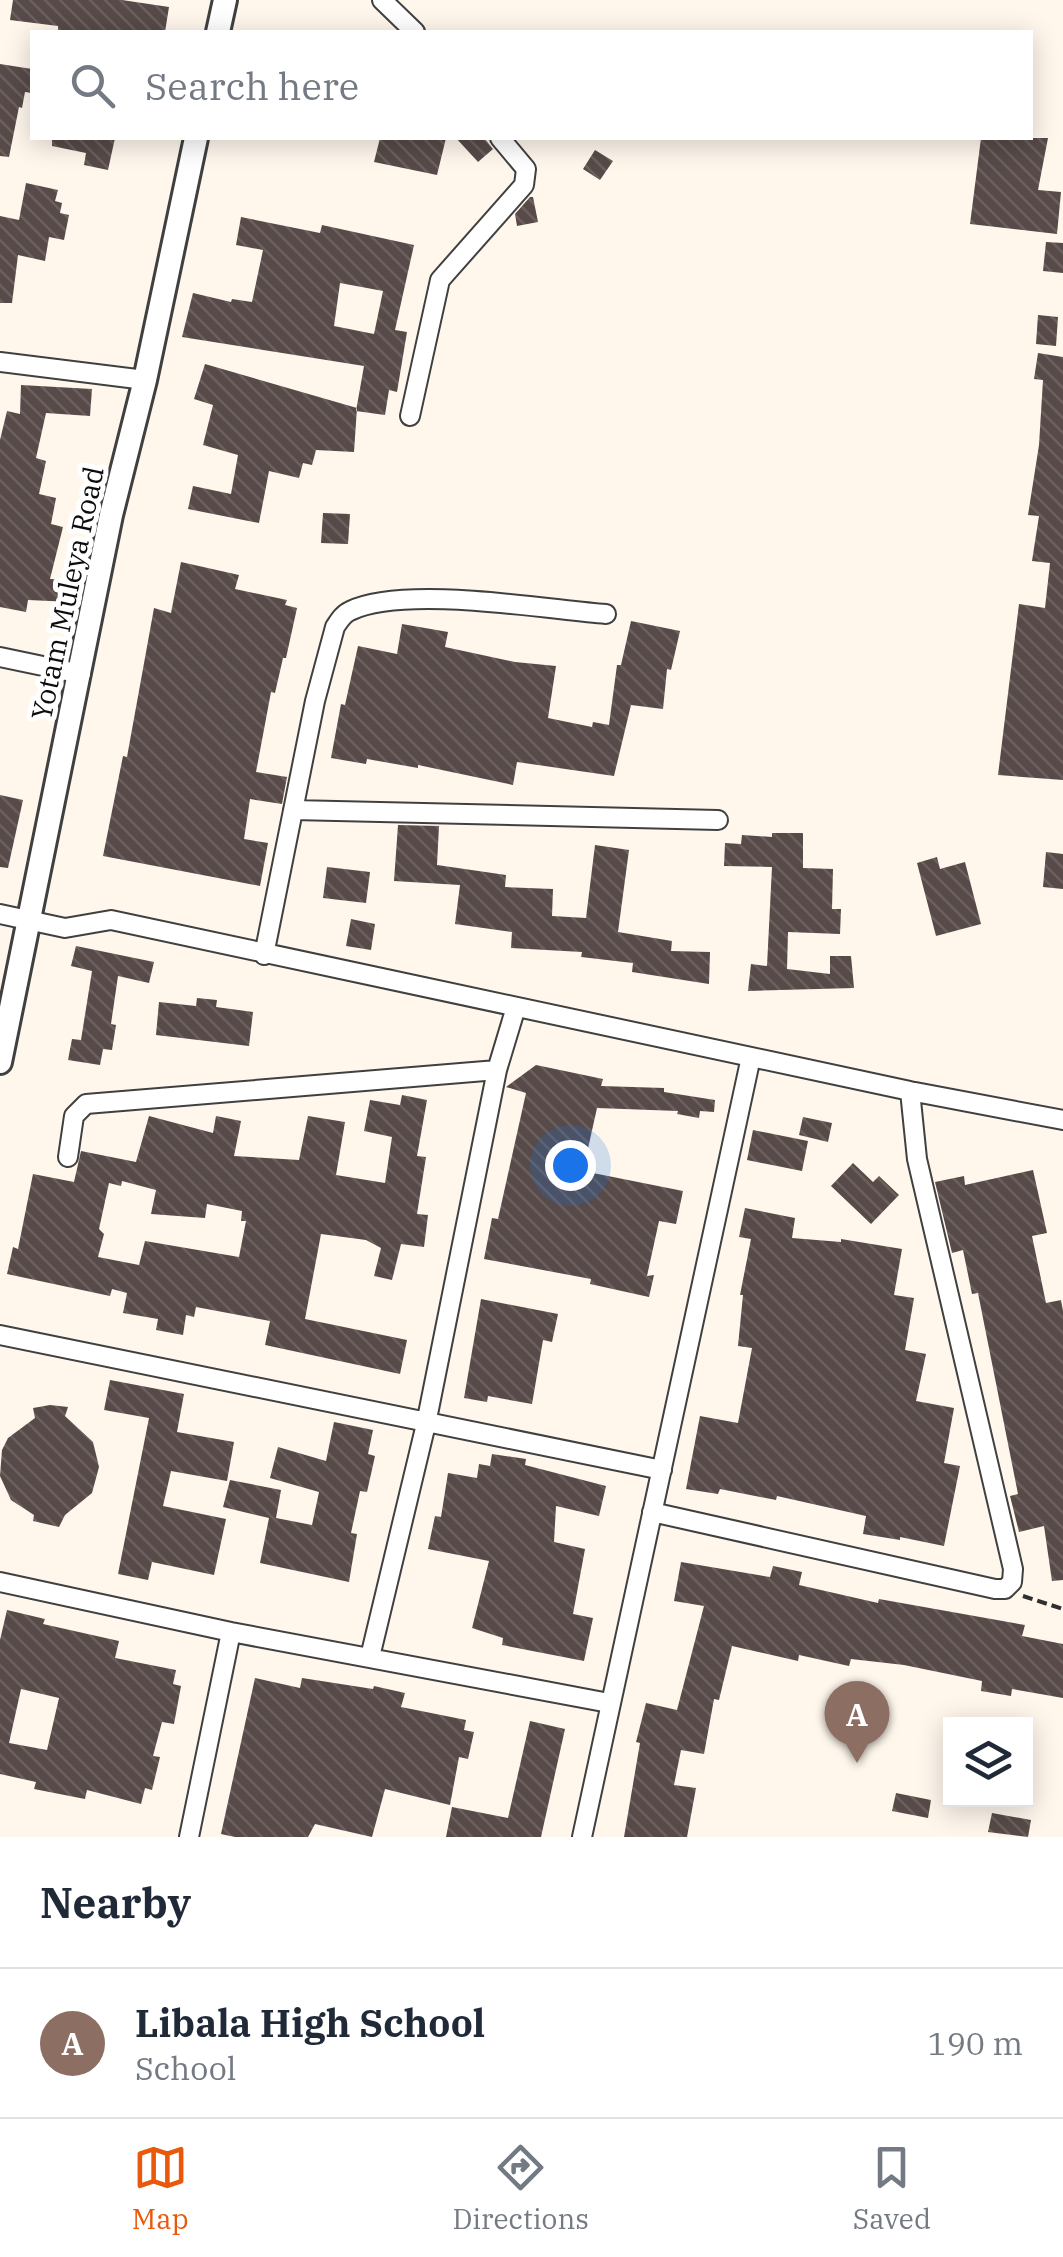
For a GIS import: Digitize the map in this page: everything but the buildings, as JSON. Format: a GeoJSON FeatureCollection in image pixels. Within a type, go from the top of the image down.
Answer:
{"type":"FeatureCollection","features":[{"type":"Feature","properties":{"kind":"street"},"geometry":{"type":"LineString","coordinates":[[218,30],[224,0]]}},
{"type":"Feature","properties":{"kind":"street"},"geometry":{"type":"LineString","coordinates":[[382,0],[413,30]]}},
{"type":"Feature","properties":{"kind":"street","name":"Yotam Muleya Road"},"geometry":{"type":"LineString","coordinates":[[0,1062],[111,515],[145,380],[196,140]]}},
{"type":"Feature","properties":{"kind":"street"},"geometry":{"type":"LineString","coordinates":[[410,416],[440,280],[524,185],[526,169],[502,140]]}},
{"type":"Feature","properties":{"kind":"street"},"geometry":{"type":"LineString","coordinates":[[0,362],[145,380]]}},
{"type":"Feature","properties":{"kind":"street"},"geometry":{"type":"LineString","coordinates":[[264,954],[314,701],[335,628],[351,610],[393,600],[438,599],[606,614]]}},
{"type":"Feature","properties":{"kind":"street"},"geometry":{"type":"LineString","coordinates":[[0,657],[81,674]]}},
{"type":"Feature","properties":{"kind":"street"},"geometry":{"type":"LineString","coordinates":[[293,810],[718,820]]}},
{"type":"Feature","properties":{"kind":"street"},"geometry":{"type":"LineString","coordinates":[[0,914],[65,928],[111,920],[910,1091],[1063,1120]]}},
{"type":"Feature","properties":{"kind":"street"},"geometry":{"type":"LineString","coordinates":[[370,1657],[426,1424],[498,1070],[516,1007]]}},
{"type":"Feature","properties":{"kind":"street"},"geometry":{"type":"LineString","coordinates":[[582,1837],[752,1057]]}},
{"type":"Feature","properties":{"kind":"street"},"geometry":{"type":"LineString","coordinates":[[68,1157],[74,1116],[86,1104],[498,1070]]}},
{"type":"Feature","properties":{"kind":"street"},"geometry":{"type":"LineString","coordinates":[[652,1512],[1005,1590],[1012,1582],[1013,1570],[916,1159],[910,1091]]}},
{"type":"Feature","properties":{"kind":"street"},"geometry":{"type":"LineString","coordinates":[[0,1335],[662,1470]]}},
{"type":"Feature","properties":{"kind":"street"},"geometry":{"type":"LineString","coordinates":[[0,1582],[231,1632],[609,1703]]}},
{"type":"Feature","properties":{"kind":"street"},"geometry":{"type":"LineString","coordinates":[[189,1837],[231,1632]]}},
{"type":"Feature","properties":{"kind":"path"},"geometry":{"type":"LineString","coordinates":[[1005,1590],[1063,1609]]}},
{"type":"Feature","properties":{"kind":"place","name":"Libala High School"},"geometry":{"type":"Point","coordinates":[857,1763]}}]}
